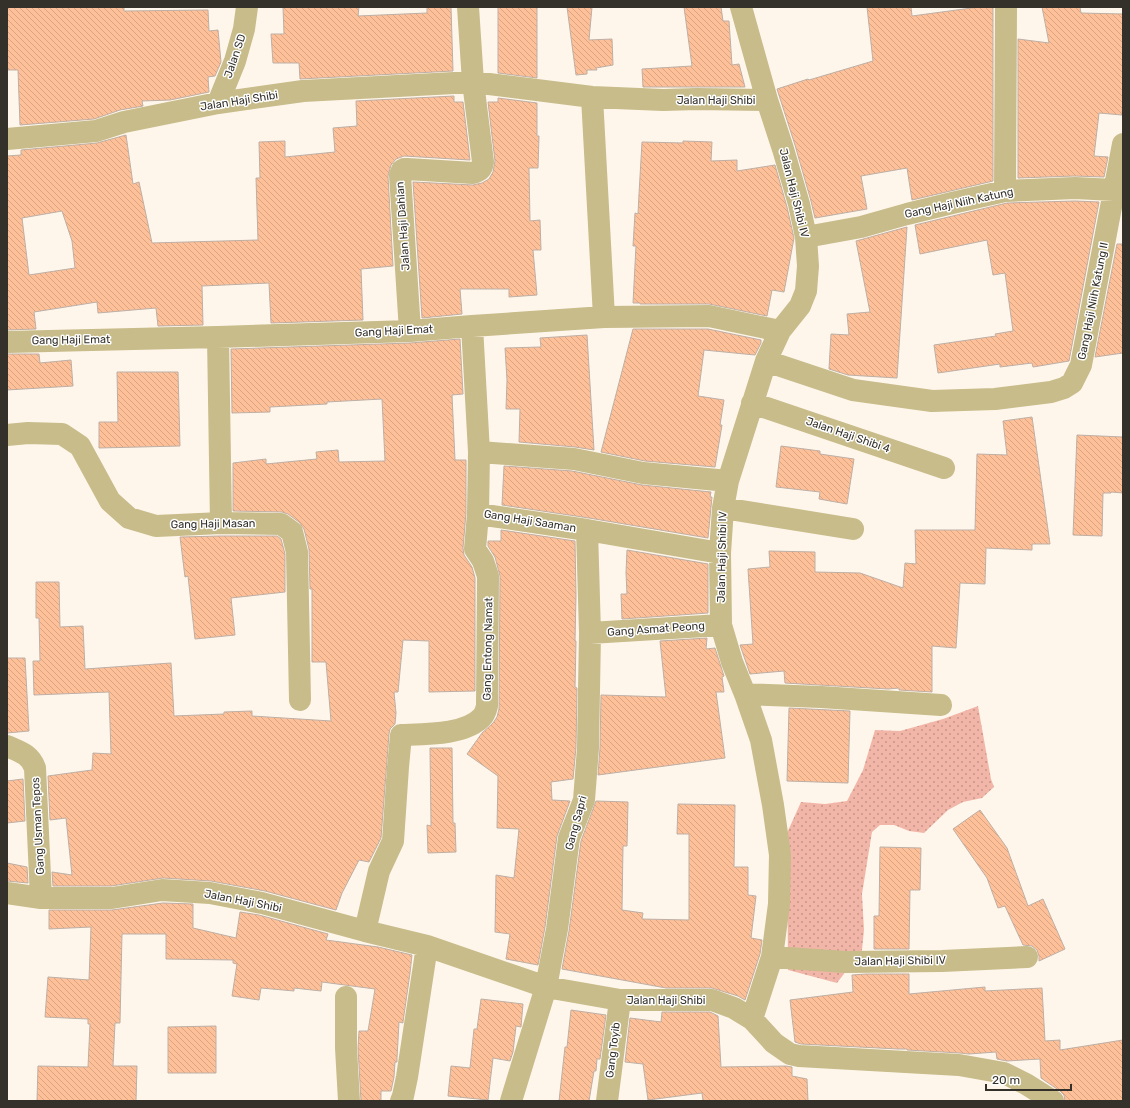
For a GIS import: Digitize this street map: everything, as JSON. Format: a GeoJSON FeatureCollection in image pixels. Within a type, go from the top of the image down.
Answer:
{"type":"FeatureCollection","features":[{"type":"Feature","properties":{"kind":"street","name":"Jalan SD"},"geometry":{"type":"LineString","coordinates":[[218,104],[241,42],[247,7]]}},
{"type":"Feature","properties":{"kind":"street"},"geometry":{"type":"LineString","coordinates":[[468,7],[473,82]]}},
{"type":"Feature","properties":{"kind":"street","name":"Jalan Haji Shibi"},"geometry":{"type":"LineString","coordinates":[[7,139],[96,131],[124,122],[218,104],[303,91],[473,82],[592,97],[662,100],[767,100],[740,7]]}},
{"type":"Feature","properties":{"kind":"street"},"geometry":{"type":"LineString","coordinates":[[1005,191],[1006,7]]}},
{"type":"Feature","properties":{"kind":"street","name":"Jalan Haji Dahlan"},"geometry":{"type":"LineString","coordinates":[[410,331],[400,172],[404,169],[473,173],[480,171],[484,162],[473,82]]}},
{"type":"Feature","properties":{"kind":"street"},"geometry":{"type":"LineString","coordinates":[[592,97],[604,317]]}},
{"type":"Feature","properties":{"kind":"street","name":"Jalan Haji Shibi IV"},"geometry":{"type":"LineString","coordinates":[[752,1019],[772,957],[779,904],[780,855],[763,747],[745,694],[732,662],[721,625],[720,553],[723,508],[728,481],[766,361],[780,331],[800,306],[806,291],[808,266],[806,237],[799,204],[767,100]]}},
{"type":"Feature","properties":{"kind":"street","name":"Gang Haji Niih Katung II"},"geometry":{"type":"LineString","coordinates":[[766,361],[853,390],[932,401],[995,399],[1051,392],[1064,388],[1072,383],[1081,365],[1123,144]]}},
{"type":"Feature","properties":{"kind":"street","name":"Gang Haji Niih Katung"},"geometry":{"type":"LineString","coordinates":[[806,237],[861,227],[907,214],[1005,191],[1075,188],[1114,190]]}},
{"type":"Feature","properties":{"kind":"street","name":"Gang Haji Emat"},"geometry":{"type":"LineString","coordinates":[[7,342],[410,331],[604,317],[709,316],[780,331]]}},
{"type":"Feature","properties":{"kind":"street","name":"Gang Haji Saaman"},"geometry":{"type":"LineString","coordinates":[[472,326],[479,452],[478,514],[586,530],[720,553]]}},
{"type":"Feature","properties":{"kind":"street"},"geometry":{"type":"LineString","coordinates":[[218,337],[221,523]]}},
{"type":"Feature","properties":{"kind":"street","name":"Jalan Haji Shibi 4"},"geometry":{"type":"LineString","coordinates":[[752,403],[944,468]]}},
{"type":"Feature","properties":{"kind":"street","name":"Gang Haji Masan"},"geometry":{"type":"LineString","coordinates":[[7,435],[28,433],[62,434],[80,446],[110,501],[129,518],[156,526],[221,523],[281,524],[292,532],[297,552],[300,700]]}},
{"type":"Feature","properties":{"kind":"street"},"geometry":{"type":"LineString","coordinates":[[479,452],[574,459],[643,473],[728,481]]}},
{"type":"Feature","properties":{"kind":"street"},"geometry":{"type":"LineString","coordinates":[[723,508],[853,529]]}},
{"type":"Feature","properties":{"kind":"street","name":"Gang Entong Namat"},"geometry":{"type":"LineString","coordinates":[[365,931],[379,871],[393,841],[401,735],[439,733],[461,729],[479,720],[486,711],[488,576],[483,561],[475,548],[478,514]]}},
{"type":"Feature","properties":{"kind":"street","name":"Gang Sapri"},"geometry":{"type":"LineString","coordinates":[[511,1101],[546,987],[557,929],[569,838],[584,800],[588,748],[590,633],[586,530]]}},
{"type":"Feature","properties":{"kind":"street","name":"Gang Asmat Peong"},"geometry":{"type":"LineString","coordinates":[[590,633],[721,625]]}},
{"type":"Feature","properties":{"kind":"street"},"geometry":{"type":"LineString","coordinates":[[745,694],[821,697],[941,705]]}},
{"type":"Feature","properties":{"kind":"street","name":"Gang Usman Tepos"},"geometry":{"type":"LineString","coordinates":[[7,746],[26,755],[32,760],[35,768],[41,898]]}},
{"type":"Feature","properties":{"kind":"street","name":"Jalan Haji Shibi"},"geometry":{"type":"LineString","coordinates":[[7,893],[41,898],[112,898],[162,890],[210,893],[262,903],[427,946],[546,987],[620,1000],[712,1000],[734,1008],[752,1019],[774,1043],[790,1054],[799,1056],[959,1065],[1004,1073],[1026,1084],[1053,1101]]}},
{"type":"Feature","properties":{"kind":"street"},"geometry":{"type":"LineString","coordinates":[[401,1101],[407,1077],[427,946]]}},
{"type":"Feature","properties":{"kind":"street","name":"Jalan Haji Shibi IV"},"geometry":{"type":"LineString","coordinates":[[772,957],[846,962],[1028,958]]}},
{"type":"Feature","properties":{"kind":"street"},"geometry":{"type":"LineString","coordinates":[[346,997],[346,1048],[349,1101]]}},
{"type":"Feature","properties":{"kind":"street","name":"Gang Toyib"},"geometry":{"type":"LineString","coordinates":[[607,1101],[620,1000]]}},
{"type":"Feature","properties":{"kind":"shaded area"},"geometry":{"type":"Polygon","coordinates":[[[978,706],[991,779],[994,787],[982,798],[963,802],[948,810],[924,833],[909,831],[894,825],[880,825],[872,832],[862,894],[864,930],[862,950],[837,983],[788,970],[787,833],[801,802],[825,804],[847,801],[863,770],[875,730],[900,731],[943,719],[978,706]]]}},
{"type":"Feature","properties":{"kind":"building"},"geometry":{"type":"Polygon","coordinates":[[[7,7],[124,7],[124,11],[208,10],[209,31],[218,30],[221,62],[215,76],[208,77],[209,92],[170,100],[142,101],[143,106],[120,110],[94,119],[20,125],[18,70],[7,70],[7,7]]]}},
{"type":"Feature","properties":{"kind":"building"},"geometry":{"type":"Polygon","coordinates":[[[283,7],[359,7],[358,16],[427,13],[427,7],[451,7],[453,71],[300,79],[299,63],[273,63],[271,34],[284,34],[283,7]]]}},
{"type":"Feature","properties":{"kind":"building"},"geometry":{"type":"Polygon","coordinates":[[[498,7],[537,7],[537,78],[498,73],[498,7]]]}},
{"type":"Feature","properties":{"kind":"building"},"geometry":{"type":"Polygon","coordinates":[[[567,7],[592,7],[589,40],[612,39],[613,65],[596,68],[597,70],[587,70],[587,74],[576,75],[567,7]]]}},
{"type":"Feature","properties":{"kind":"building"},"geometry":{"type":"Polygon","coordinates":[[[684,7],[721,7],[723,21],[729,21],[732,65],[739,64],[745,87],[643,87],[642,69],[692,66],[684,7]]]}},
{"type":"Feature","properties":{"kind":"building"},"geometry":{"type":"Polygon","coordinates":[[[867,7],[911,7],[912,16],[979,7],[993,7],[993,181],[912,200],[907,168],[861,176],[867,209],[815,218],[795,145],[777,89],[873,61],[867,7]]]}},
{"type":"Feature","properties":{"kind":"building"},"geometry":{"type":"Polygon","coordinates":[[[1042,7],[1080,7],[1081,13],[1123,14],[1122,115],[1099,113],[1094,156],[1108,157],[1104,177],[1074,176],[1018,178],[1018,39],[1049,43],[1042,7]]]}},
{"type":"Feature","properties":{"kind":"building"},"geometry":{"type":"Polygon","coordinates":[[[454,96],[454,102],[463,102],[470,160],[404,156],[396,159],[391,165],[388,176],[393,266],[361,269],[363,320],[271,323],[269,283],[202,286],[203,325],[158,326],[156,308],[98,313],[97,302],[34,312],[36,329],[7,330],[7,156],[21,155],[21,150],[97,143],[126,135],[133,184],[139,182],[152,243],[258,240],[256,178],[260,178],[259,142],[285,141],[285,157],[335,152],[333,128],[357,126],[356,101],[454,96]],[[62,211],[22,218],[29,275],[75,268],[72,241],[62,211]]]}},
{"type":"Feature","properties":{"kind":"building"},"geometry":{"type":"Polygon","coordinates":[[[498,98],[537,103],[537,136],[539,136],[538,168],[529,168],[530,221],[540,220],[541,250],[533,250],[537,295],[509,297],[509,289],[460,289],[462,314],[422,318],[413,182],[473,185],[482,183],[489,179],[493,172],[495,161],[488,102],[498,102],[498,98]]]}},
{"type":"Feature","properties":{"kind":"building"},"geometry":{"type":"Polygon","coordinates":[[[683,141],[712,142],[711,161],[737,160],[737,171],[775,165],[794,238],[784,292],[772,290],[767,316],[709,304],[633,303],[636,246],[633,246],[635,213],[638,214],[642,142],[683,143],[683,141]]]}},
{"type":"Feature","properties":{"kind":"building"},"geometry":{"type":"Polygon","coordinates":[[[1075,201],[1099,202],[1069,361],[1033,367],[1032,363],[1000,367],[1000,364],[938,373],[934,345],[996,336],[995,334],[1013,331],[1005,273],[993,275],[987,240],[920,254],[915,225],[1007,203],[1075,201]]]}},
{"type":"Feature","properties":{"kind":"building"},"geometry":{"type":"Polygon","coordinates":[[[907,227],[897,378],[848,375],[829,369],[831,334],[849,335],[847,314],[870,312],[856,241],[907,227]]]}},
{"type":"Feature","properties":{"kind":"building"},"geometry":{"type":"Polygon","coordinates":[[[1117,244],[1123,244],[1123,353],[1095,357],[1117,244]]]}},
{"type":"Feature","properties":{"kind":"building"},"geometry":{"type":"Polygon","coordinates":[[[633,329],[708,329],[761,340],[755,355],[704,350],[698,396],[724,400],[720,425],[722,425],[715,467],[645,461],[601,452],[633,329]]]}},
{"type":"Feature","properties":{"kind":"building"},"geometry":{"type":"Polygon","coordinates":[[[587,335],[594,450],[519,442],[520,409],[506,409],[507,380],[505,348],[541,347],[540,338],[587,335]]]}},
{"type":"Feature","properties":{"kind":"building"},"geometry":{"type":"Polygon","coordinates":[[[460,339],[463,394],[452,395],[455,460],[466,460],[466,513],[463,548],[464,555],[472,567],[475,578],[475,691],[429,692],[429,641],[403,640],[398,692],[394,692],[396,713],[395,724],[390,729],[389,734],[381,838],[369,862],[359,860],[342,893],[336,910],[265,891],[211,881],[163,878],[111,886],[53,886],[52,872],[72,875],[66,818],[50,820],[48,776],[92,770],[93,753],[111,754],[109,692],[34,695],[33,661],[40,661],[39,618],[36,618],[36,582],[59,582],[60,627],[83,626],[85,669],[171,663],[174,716],[224,714],[224,712],[252,711],[252,716],[331,721],[326,662],[312,662],[312,589],[310,589],[309,549],[304,529],[299,522],[288,514],[282,512],[233,511],[233,463],[266,459],[266,464],[317,459],[316,452],[338,450],[339,462],[385,461],[382,399],[270,407],[270,412],[232,413],[231,349],[410,343],[460,339]]]}},
{"type":"Feature","properties":{"kind":"building"},"geometry":{"type":"Polygon","coordinates":[[[7,354],[39,354],[40,363],[71,360],[73,386],[7,390],[7,354]]]}},
{"type":"Feature","properties":{"kind":"building"},"geometry":{"type":"Polygon","coordinates":[[[117,372],[178,372],[180,446],[99,448],[99,422],[118,422],[117,372]]]}},
{"type":"Feature","properties":{"kind":"building"},"geometry":{"type":"Polygon","coordinates":[[[1032,417],[1050,544],[1032,544],[1032,550],[986,548],[985,584],[960,583],[956,648],[932,646],[932,692],[899,690],[899,688],[888,689],[785,683],[784,671],[750,674],[740,645],[753,644],[748,569],[770,567],[769,551],[815,552],[815,572],[860,573],[903,588],[905,563],[916,564],[915,530],[975,530],[977,454],[1007,455],[1003,421],[1032,417]]]}},
{"type":"Feature","properties":{"kind":"building"},"geometry":{"type":"Polygon","coordinates":[[[1077,435],[1123,437],[1123,493],[1103,493],[1102,536],[1073,535],[1077,435]]]}},
{"type":"Feature","properties":{"kind":"building"},"geometry":{"type":"Polygon","coordinates":[[[781,446],[820,451],[820,454],[854,459],[847,504],[819,499],[820,492],[776,487],[781,446]]]}},
{"type":"Feature","properties":{"kind":"building"},"geometry":{"type":"Polygon","coordinates":[[[504,466],[572,471],[642,485],[711,492],[710,497],[712,497],[708,538],[502,505],[504,466]]]}},
{"type":"Feature","properties":{"kind":"building"},"geometry":{"type":"Polygon","coordinates":[[[501,530],[575,541],[575,687],[577,688],[576,747],[573,779],[551,782],[552,800],[570,801],[557,836],[545,927],[538,965],[506,959],[510,934],[495,932],[496,875],[514,878],[519,829],[497,828],[498,776],[467,754],[482,733],[493,723],[497,717],[499,709],[500,576],[495,557],[488,546],[488,541],[501,541],[501,530]]]}},
{"type":"Feature","properties":{"kind":"building"},"geometry":{"type":"Polygon","coordinates":[[[277,536],[281,539],[285,554],[285,592],[231,598],[235,635],[195,639],[188,576],[185,577],[180,537],[277,536]]]}},
{"type":"Feature","properties":{"kind":"building"},"geometry":{"type":"Polygon","coordinates":[[[627,550],[708,564],[708,613],[622,619],[621,594],[627,594],[627,550]]]}},
{"type":"Feature","properties":{"kind":"building"},"geometry":{"type":"Polygon","coordinates":[[[707,638],[706,649],[715,648],[724,676],[722,677],[724,692],[716,692],[725,758],[598,775],[601,695],[666,697],[660,641],[707,638]]]}},
{"type":"Feature","properties":{"kind":"building"},"geometry":{"type":"Polygon","coordinates":[[[7,658],[25,658],[29,731],[7,733],[7,658]]]}},
{"type":"Feature","properties":{"kind":"building"},"geometry":{"type":"Polygon","coordinates":[[[789,708],[850,711],[848,783],[787,781],[789,708]]]}},
{"type":"Feature","properties":{"kind":"building"},"geometry":{"type":"Polygon","coordinates":[[[430,748],[452,748],[453,823],[455,823],[456,852],[428,853],[427,825],[431,826],[430,748]]]}},
{"type":"Feature","properties":{"kind":"building"},"geometry":{"type":"Polygon","coordinates":[[[23,779],[25,821],[7,823],[7,781],[23,779]]]}},
{"type":"Feature","properties":{"kind":"building"},"geometry":{"type":"Polygon","coordinates":[[[596,801],[628,802],[627,846],[623,846],[622,910],[643,913],[642,919],[689,920],[689,834],[677,834],[678,804],[735,805],[734,867],[748,867],[748,895],[756,896],[751,938],[762,940],[760,954],[745,1000],[738,996],[712,988],[666,988],[562,969],[569,931],[581,841],[596,801]]]}},
{"type":"Feature","properties":{"kind":"building"},"geometry":{"type":"Polygon","coordinates":[[[980,810],[1007,848],[1028,906],[1043,899],[1065,949],[1039,961],[1037,950],[1032,946],[1023,945],[1005,906],[998,908],[987,878],[953,829],[980,810]]]}},
{"type":"Feature","properties":{"kind":"building"},"geometry":{"type":"Polygon","coordinates":[[[880,847],[921,848],[920,890],[910,890],[909,949],[874,949],[874,916],[879,916],[880,847]]]}},
{"type":"Feature","properties":{"kind":"building"},"geometry":{"type":"Polygon","coordinates":[[[7,863],[27,867],[28,883],[7,881],[7,863]]]}},
{"type":"Feature","properties":{"kind":"building"},"geometry":{"type":"Polygon","coordinates":[[[163,903],[193,904],[193,928],[236,938],[240,912],[259,915],[328,934],[326,940],[378,947],[412,955],[403,1023],[399,1022],[397,1062],[395,1062],[391,1091],[381,1091],[381,1101],[361,1101],[358,1048],[359,1031],[368,1031],[375,989],[322,982],[321,991],[294,988],[294,991],[261,988],[259,1000],[232,996],[237,964],[233,963],[233,960],[166,959],[166,934],[122,934],[120,1023],[115,1023],[113,1066],[137,1066],[136,1101],[37,1101],[38,1066],[88,1067],[90,1024],[88,1024],[88,1019],[45,1017],[48,977],[89,980],[91,927],[49,929],[49,910],[112,910],[163,903]]]}},
{"type":"Feature","properties":{"kind":"building"},"geometry":{"type":"Polygon","coordinates":[[[909,974],[909,994],[985,987],[985,991],[1042,988],[1045,1041],[1060,1040],[1060,1050],[1123,1040],[1123,1101],[1065,1101],[1064,1095],[1060,1091],[1041,1078],[1040,1059],[1007,1061],[997,1059],[996,1052],[969,1054],[907,1049],[801,1044],[795,1042],[790,1000],[853,992],[852,975],[909,974]]]}},
{"type":"Feature","properties":{"kind":"building"},"geometry":{"type":"Polygon","coordinates":[[[481,999],[523,1004],[521,1027],[516,1026],[513,1052],[510,1061],[493,1058],[488,1100],[448,1096],[451,1066],[470,1068],[474,1029],[477,1029],[481,999]]]}},
{"type":"Feature","properties":{"kind":"building"},"geometry":{"type":"Polygon","coordinates":[[[571,1010],[606,1015],[600,1059],[597,1059],[596,1071],[594,1071],[589,1101],[559,1101],[571,1010]]]}},
{"type":"Feature","properties":{"kind":"building"},"geometry":{"type":"Polygon","coordinates":[[[662,1012],[710,1012],[718,1016],[721,1067],[792,1067],[792,1076],[807,1079],[808,1101],[703,1101],[702,1093],[648,1100],[643,1064],[625,1062],[630,1018],[661,1022],[662,1012]]]}},
{"type":"Feature","properties":{"kind":"building"},"geometry":{"type":"Polygon","coordinates":[[[216,1026],[216,1073],[168,1073],[168,1027],[216,1026]]]}}]}
